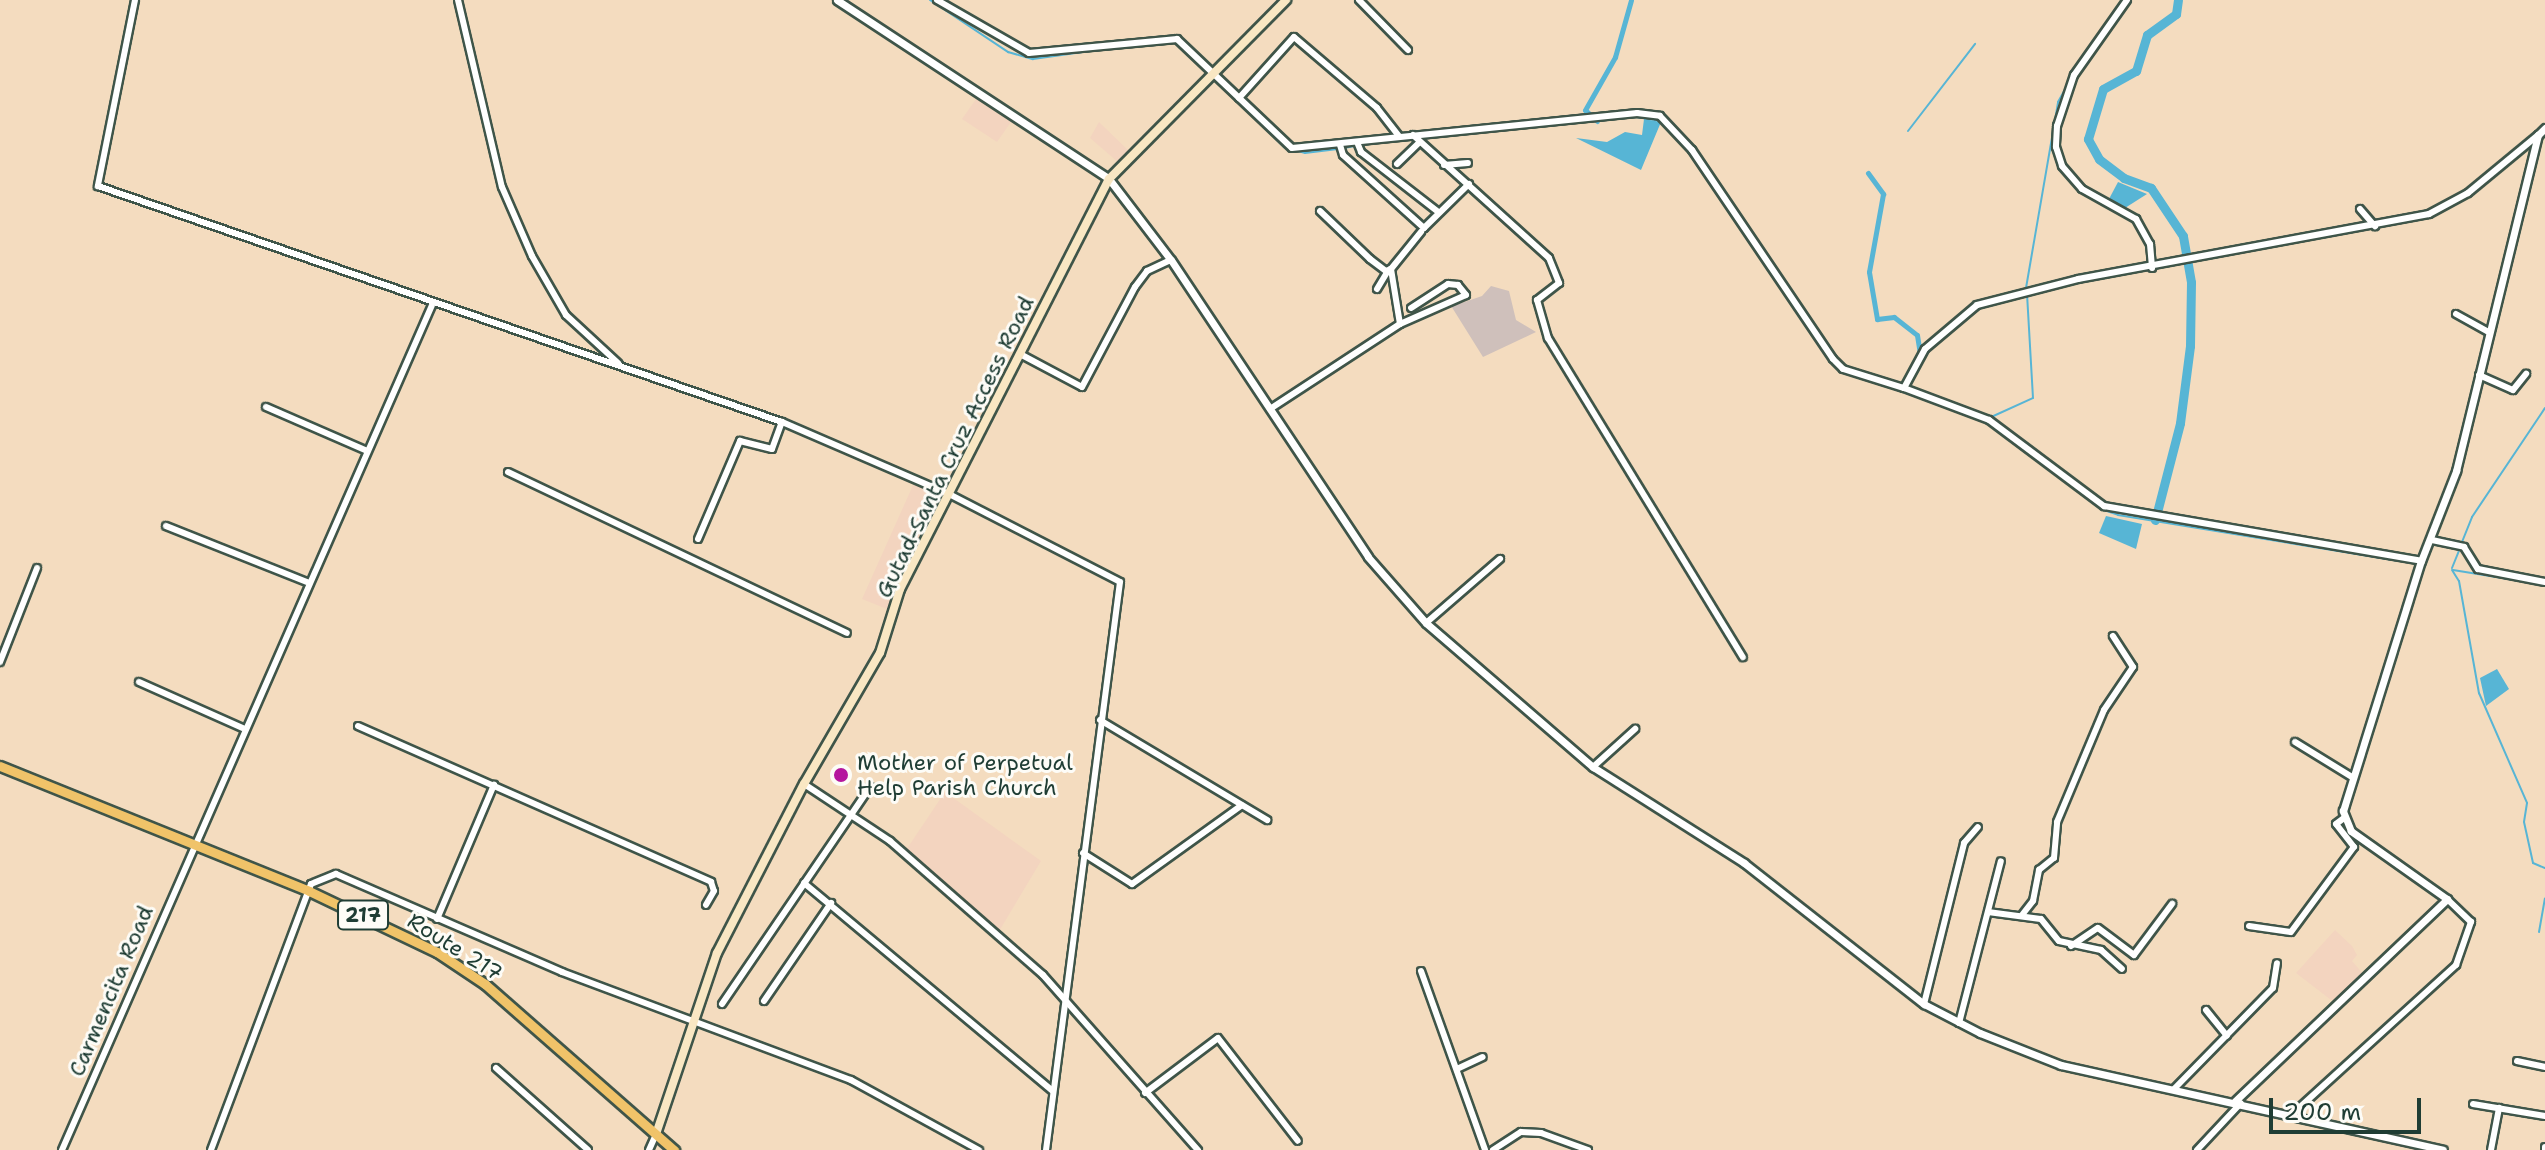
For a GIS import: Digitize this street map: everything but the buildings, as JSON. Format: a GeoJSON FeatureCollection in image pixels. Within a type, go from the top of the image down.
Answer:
{"type":"FeatureCollection","features":[{"type":"Feature","properties":{"kind":"main road","name":"Gutad-Santa Cruz Access Road"},"geometry":{"type":"LineString","coordinates":[[656,1134],[690,1022],[717,953],[804,784],[880,653],[900,589],[1109,179],[1286,0]]}},
{"type":"Feature","properties":{"kind":"main road","name":"Route 217"},"geometry":{"type":"LineString","coordinates":[[0,766],[309,891],[437,952],[485,984],[674,1150]]}},
{"type":"Feature","properties":{"kind":"street"},"geometry":{"type":"LineString","coordinates":[[135,0],[98,186],[432,305],[621,365],[782,422],[949,494],[1120,582],[1046,1150]]}},
{"type":"Feature","properties":{"kind":"street"},"geometry":{"type":"LineString","coordinates":[[458,0],[502,187],[532,256],[566,315],[621,365]]}},
{"type":"Feature","properties":{"kind":"street"},"geometry":{"type":"LineString","coordinates":[[837,0],[1109,179],[1171,260],[1368,557],[1426,623],[1593,767],[1744,863],[1924,1004],[2033,1057],[2443,1150]]}},
{"type":"Feature","properties":{"kind":"street"},"geometry":{"type":"LineString","coordinates":[[937,0],[1029,53],[1177,39],[1292,148],[1637,113],[1660,116],[1672,125],[1833,359],[1843,369],[1989,420],[2104,506],[2421,561]]}},
{"type":"Feature","properties":{"kind":"street"},"geometry":{"type":"LineString","coordinates":[[1359,0],[1408,50]]}},
{"type":"Feature","properties":{"kind":"street"},"geometry":{"type":"LineString","coordinates":[[2127,0],[2074,75],[2057,126],[2056,147],[2062,166],[2082,189],[2136,219],[2150,244],[2152,268]]}},
{"type":"Feature","properties":{"kind":"street"},"geometry":{"type":"LineString","coordinates":[[1239,98],[1294,37],[1377,108],[1399,136]]}},
{"type":"Feature","properties":{"kind":"street"},"geometry":{"type":"LineString","coordinates":[[1904,388],[1925,349],[1977,305],[2018,292],[2375,226],[2451,203],[2545,128]]}},
{"type":"Feature","properties":{"kind":"street"},"geometry":{"type":"LineString","coordinates":[[1413,135],[1549,258],[1559,283],[1537,300],[1548,338],[1743,657]]}},
{"type":"Feature","properties":{"kind":"street"},"geometry":{"type":"LineString","coordinates":[[2249,926],[2291,932],[2354,847],[2336,824],[2344,818],[2352,777],[2421,561],[2432,540],[2456,471],[2538,135]]}},
{"type":"Feature","properties":{"kind":"street"},"geometry":{"type":"LineString","coordinates":[[1357,142],[1361,152],[1437,211]]}},
{"type":"Feature","properties":{"kind":"street"},"geometry":{"type":"LineString","coordinates":[[1397,164],[1419,143]]}},
{"type":"Feature","properties":{"kind":"street"},"geometry":{"type":"LineString","coordinates":[[1340,145],[1343,155],[1424,228],[1437,211],[1469,184]]}},
{"type":"Feature","properties":{"kind":"street"},"geometry":{"type":"LineString","coordinates":[[1444,165],[1468,163]]}},
{"type":"Feature","properties":{"kind":"street"},"geometry":{"type":"LineString","coordinates":[[2360,209],[2375,226]]}},
{"type":"Feature","properties":{"kind":"street"},"geometry":{"type":"LineString","coordinates":[[1320,211],[1370,259],[1386,271],[1391,269]]}},
{"type":"Feature","properties":{"kind":"street"},"geometry":{"type":"LineString","coordinates":[[1377,289],[1421,232]]}},
{"type":"Feature","properties":{"kind":"street"},"geometry":{"type":"LineString","coordinates":[[1020,354],[1082,387],[1135,287],[1147,271],[1171,260]]}},
{"type":"Feature","properties":{"kind":"street"},"geometry":{"type":"LineString","coordinates":[[1391,269],[1400,324]]}},
{"type":"Feature","properties":{"kind":"street"},"geometry":{"type":"LineString","coordinates":[[1270,409],[1400,324],[1466,295],[1458,285],[1448,284],[1411,308]]}},
{"type":"Feature","properties":{"kind":"street","name":"Carmencita Road"},"geometry":{"type":"LineString","coordinates":[[62,1150],[243,728],[432,305]]}},
{"type":"Feature","properties":{"kind":"street"},"geometry":{"type":"LineString","coordinates":[[2456,314],[2490,333]]}},
{"type":"Feature","properties":{"kind":"street"},"geometry":{"type":"LineString","coordinates":[[2479,375],[2513,390],[2526,374]]}},
{"type":"Feature","properties":{"kind":"street"},"geometry":{"type":"LineString","coordinates":[[266,407],[367,451]]}},
{"type":"Feature","properties":{"kind":"street"},"geometry":{"type":"LineString","coordinates":[[698,539],[740,441],[772,449],[782,422]]}},
{"type":"Feature","properties":{"kind":"street"},"geometry":{"type":"LineString","coordinates":[[508,472],[847,633]]}},
{"type":"Feature","properties":{"kind":"street"},"geometry":{"type":"LineString","coordinates":[[166,526],[307,582]]}},
{"type":"Feature","properties":{"kind":"street"},"geometry":{"type":"LineString","coordinates":[[2432,540],[2464,547],[2478,569],[2545,582]]}},
{"type":"Feature","properties":{"kind":"street"},"geometry":{"type":"LineString","coordinates":[[1426,623],[1500,559]]}},
{"type":"Feature","properties":{"kind":"street"},"geometry":{"type":"LineString","coordinates":[[0,662],[37,568]]}},
{"type":"Feature","properties":{"kind":"street"},"geometry":{"type":"LineString","coordinates":[[2022,915],[2033,901],[2039,870],[2054,858],[2057,822],[2104,710],[2133,667],[2113,636]]}},
{"type":"Feature","properties":{"kind":"street"},"geometry":{"type":"LineString","coordinates":[[139,682],[243,728]]}},
{"type":"Feature","properties":{"kind":"street"},"geometry":{"type":"LineString","coordinates":[[1100,720],[1267,820]]}},
{"type":"Feature","properties":{"kind":"street"},"geometry":{"type":"LineString","coordinates":[[358,726],[711,882],[714,891],[706,905]]}},
{"type":"Feature","properties":{"kind":"street"},"geometry":{"type":"LineString","coordinates":[[1593,767],[1635,729]]}},
{"type":"Feature","properties":{"kind":"street"},"geometry":{"type":"LineString","coordinates":[[2295,742],[2352,777]]}},
{"type":"Feature","properties":{"kind":"street"},"geometry":{"type":"LineString","coordinates":[[804,784],[853,813],[1065,998],[1198,1150]]}},
{"type":"Feature","properties":{"kind":"street"},"geometry":{"type":"LineString","coordinates":[[437,919],[494,785]]}},
{"type":"Feature","properties":{"kind":"street"},"geometry":{"type":"LineString","coordinates":[[722,1004],[870,787]]}},
{"type":"Feature","properties":{"kind":"street"},"geometry":{"type":"LineString","coordinates":[[1083,853],[1132,884],[1242,805]]}},
{"type":"Feature","properties":{"kind":"street"},"geometry":{"type":"LineString","coordinates":[[2289,1117],[2456,965],[2471,922],[2447,899],[2357,835],[2344,818]]}},
{"type":"Feature","properties":{"kind":"street"},"geometry":{"type":"LineString","coordinates":[[1924,1004],[1964,843],[1978,827]]}},
{"type":"Feature","properties":{"kind":"street"},"geometry":{"type":"LineString","coordinates":[[1959,1023],[2001,861]]}},
{"type":"Feature","properties":{"kind":"street"},"geometry":{"type":"LineString","coordinates":[[211,1150],[309,891],[326,874],[336,874],[437,919],[690,1022],[851,1080],[979,1150]]}},
{"type":"Feature","properties":{"kind":"street"},"geometry":{"type":"LineString","coordinates":[[804,883],[1053,1091]]}},
{"type":"Feature","properties":{"kind":"street"},"geometry":{"type":"LineString","coordinates":[[2197,1150],[2238,1102],[2447,899]]}},
{"type":"Feature","properties":{"kind":"street"},"geometry":{"type":"LineString","coordinates":[[764,1001],[831,903]]}},
{"type":"Feature","properties":{"kind":"street"},"geometry":{"type":"LineString","coordinates":[[2071,946],[2098,928],[2134,955],[2172,904]]}},
{"type":"Feature","properties":{"kind":"street"},"geometry":{"type":"LineString","coordinates":[[1988,912],[2022,915],[2046,922],[2059,941],[2101,950],[2122,969]]}},
{"type":"Feature","properties":{"kind":"street"},"geometry":{"type":"LineString","coordinates":[[2174,1089],[2273,988],[2277,963]]}},
{"type":"Feature","properties":{"kind":"street"},"geometry":{"type":"LineString","coordinates":[[1421,971],[1459,1068],[1485,1150]]}},
{"type":"Feature","properties":{"kind":"street"},"geometry":{"type":"LineString","coordinates":[[2206,1010],[2227,1036]]}},
{"type":"Feature","properties":{"kind":"street"},"geometry":{"type":"LineString","coordinates":[[1145,1093],[1218,1038],[1298,1141]]}},
{"type":"Feature","properties":{"kind":"street"},"geometry":{"type":"LineString","coordinates":[[1459,1068],[1483,1057]]}},
{"type":"Feature","properties":{"kind":"street"},"geometry":{"type":"LineString","coordinates":[[2517,1061],[2545,1067]]}},
{"type":"Feature","properties":{"kind":"street"},"geometry":{"type":"LineString","coordinates":[[496,1068],[588,1150]]}},
{"type":"Feature","properties":{"kind":"street"},"geometry":{"type":"LineString","coordinates":[[2473,1104],[2545,1116]]}},
{"type":"Feature","properties":{"kind":"street"},"geometry":{"type":"LineString","coordinates":[[2491,1150],[2499,1108]]}},
{"type":"Feature","properties":{"kind":"street"},"geometry":{"type":"LineString","coordinates":[[1493,1150],[1521,1132],[1541,1133],[1588,1150]]}},
{"type":"Feature","properties":{"kind":"street"},"geometry":{"type":"LineString","coordinates":[[649,1150],[656,1134]]}},
{"type":"Feature","properties":{"kind":"shaded area"},"geometry":{"type":"Polygon","coordinates":[[[976,99],[1011,122],[997,142],[962,119],[976,99]]]}},
{"type":"Feature","properties":{"kind":"shaded area"},"geometry":{"type":"Polygon","coordinates":[[[1099,122],[1130,152],[1119,163],[1090,138],[1099,122]]]}},
{"type":"Feature","properties":{"kind":"shaded area"},"geometry":{"type":"Polygon","coordinates":[[[1491,286],[1509,291],[1516,320],[1536,332],[1483,357],[1448,301],[1455,298],[1456,305],[1482,296],[1491,286]]]}},
{"type":"Feature","properties":{"kind":"shaded area"},"geometry":{"type":"Polygon","coordinates":[[[914,483],[944,496],[887,609],[862,599],[914,483]]]}},
{"type":"Feature","properties":{"kind":"shaded area"},"geometry":{"type":"Polygon","coordinates":[[[945,792],[1041,861],[998,933],[906,850],[945,792]]]}},
{"type":"Feature","properties":{"kind":"shaded area"},"geometry":{"type":"Polygon","coordinates":[[[2335,930],[2352,946],[2357,955],[2352,961],[2364,975],[2335,1003],[2296,973],[2335,930]]]}},
{"type":"Feature","properties":{"kind":"water"},"geometry":{"type":"Polygon","coordinates":[[[1644,119],[1661,122],[1641,170],[1576,138],[1607,142],[1625,132],[1642,135],[1644,119]]]}},
{"type":"Feature","properties":{"kind":"water"},"geometry":{"type":"Polygon","coordinates":[[[2118,182],[2147,194],[2125,208],[2109,199],[2118,182]]]}},
{"type":"Feature","properties":{"kind":"water"},"geometry":{"type":"Polygon","coordinates":[[[2106,516],[2142,524],[2136,549],[2099,533],[2106,516]]]}},
{"type":"Feature","properties":{"kind":"water"},"geometry":{"type":"Polygon","coordinates":[[[2497,669],[2509,689],[2486,706],[2480,678],[2497,669]]]}},
{"type":"Feature","properties":{"kind":"waterway"},"geometry":{"type":"LineString","coordinates":[[930,0],[1008,52],[1033,59],[1104,49]]}},
{"type":"Feature","properties":{"kind":"waterway"},"geometry":{"type":"LineString","coordinates":[[1597,121],[1585,110],[1615,57],[1631,0]]}},
{"type":"Feature","properties":{"kind":"waterway"},"geometry":{"type":"LineString","coordinates":[[2155,520],[2180,423],[2190,346],[2191,282],[2183,236],[2151,188],[2124,178],[2099,159],[2088,139],[2103,89],[2136,71],[2147,35],[2176,14],[2178,0]]}},
{"type":"Feature","properties":{"kind":"waterway"},"geometry":{"type":"LineString","coordinates":[[1908,131],[1975,44]]}},
{"type":"Feature","properties":{"kind":"waterway"},"geometry":{"type":"LineString","coordinates":[[2026,288],[2058,102],[2086,52]]}},
{"type":"Feature","properties":{"kind":"waterway"},"geometry":{"type":"LineString","coordinates":[[1225,89],[1284,147],[1305,153],[1338,149]]}},
{"type":"Feature","properties":{"kind":"waterway"},"geometry":{"type":"LineString","coordinates":[[1429,137],[1636,117],[1661,121]]}},
{"type":"Feature","properties":{"kind":"waterway"},"geometry":{"type":"LineString","coordinates":[[1362,145],[1407,139]]}},
{"type":"Feature","properties":{"kind":"waterway"},"geometry":{"type":"LineString","coordinates":[[1344,148],[1355,146]]}},
{"type":"Feature","properties":{"kind":"waterway"},"geometry":{"type":"LineString","coordinates":[[1684,146],[1838,369],[1968,415]]}},
{"type":"Feature","properties":{"kind":"waterway"},"geometry":{"type":"LineString","coordinates":[[1868,173],[1883,194],[1869,272],[1877,319],[1894,317],[1917,335],[1920,353]]}},
{"type":"Feature","properties":{"kind":"waterway"},"geometry":{"type":"LineString","coordinates":[[1989,418],[2033,398],[2027,293]]}},
{"type":"Feature","properties":{"kind":"waterway"},"geometry":{"type":"LineString","coordinates":[[2462,542],[2472,517],[2545,408]]}},
{"type":"Feature","properties":{"kind":"waterway"},"geometry":{"type":"LineString","coordinates":[[1985,422],[2101,509],[2118,515],[2394,560]]}},
{"type":"Feature","properties":{"kind":"waterway"},"geometry":{"type":"LineString","coordinates":[[2452,568],[2460,548]]}},
{"type":"Feature","properties":{"kind":"waterway"},"geometry":{"type":"LineString","coordinates":[[2452,570],[2459,581],[2479,693],[2527,803],[2524,822],[2533,863],[2545,868]]}},
{"type":"Feature","properties":{"kind":"waterway"},"geometry":{"type":"LineString","coordinates":[[2453,570],[2545,585]]}},
{"type":"Feature","properties":{"kind":"waterway"},"geometry":{"type":"LineString","coordinates":[[2539,932],[2545,899]]}},
{"type":"Feature","properties":{"kind":"place","name":"Mother of Perpetual Help Parish Church"},"geometry":{"type":"Point","coordinates":[841,775]}}]}
